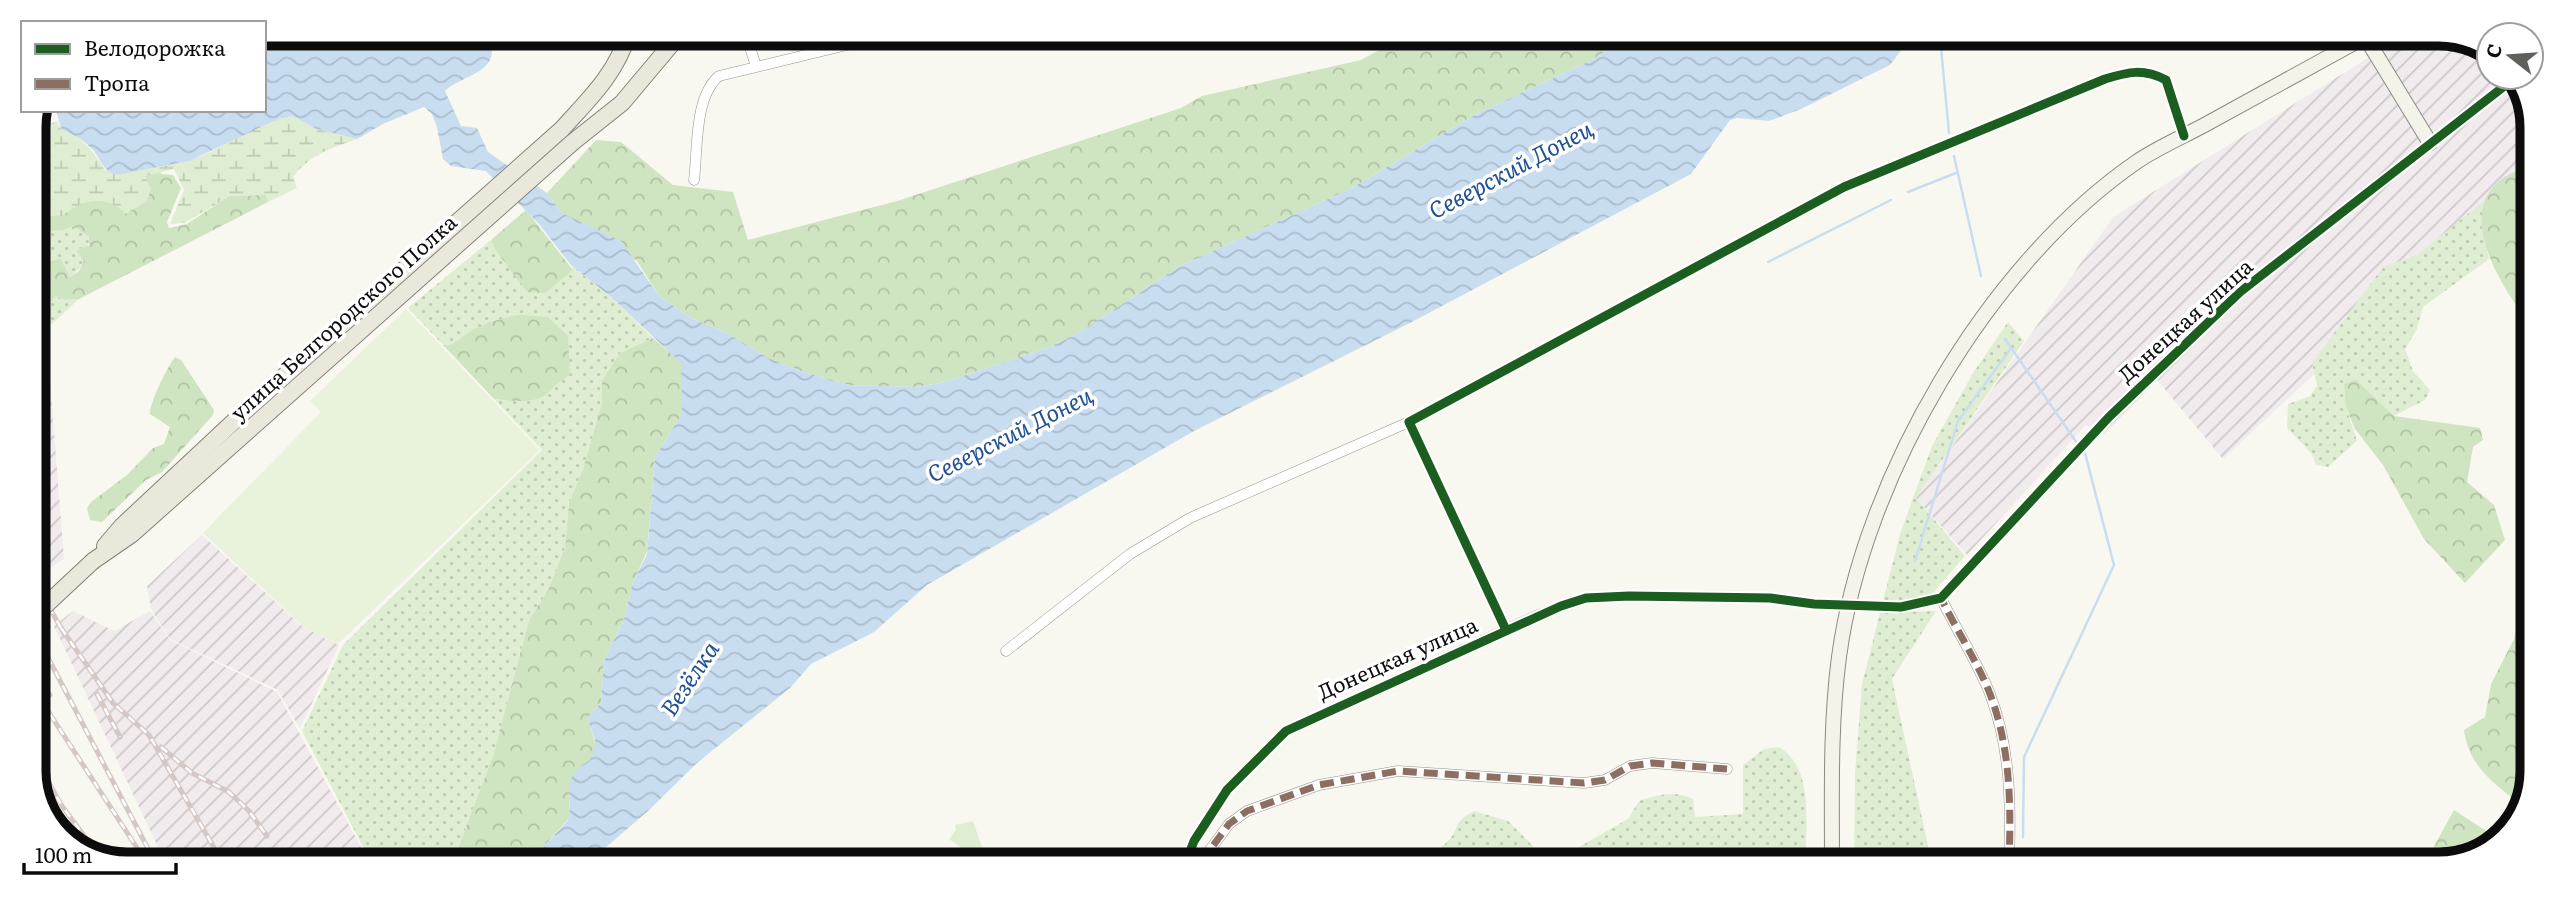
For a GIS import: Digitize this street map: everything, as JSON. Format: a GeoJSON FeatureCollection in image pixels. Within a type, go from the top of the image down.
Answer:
{"type":"FeatureCollection","features":[{"type":"Feature","properties":{"kind":"main road","name":"улица Белгородского Полка"},"geometry":{"type":"LineString","coordinates":[[46,605],[93,561],[122,526],[245,411],[562,129],[605,82],[624,46]]}},
{"type":"Feature","properties":{"kind":"main road","name":"улица Белгородского Полка"},"geometry":{"type":"LineString","coordinates":[[93,561],[132,534],[573,142],[622,103],[670,46]]}},
{"type":"Feature","properties":{"kind":"main road"},"geometry":{"type":"LineString","coordinates":[[1832,852],[1832,771],[1839,655],[1853,592],[1889,481],[1956,357],[2004,289],[2091,197],[2137,162],[2350,46]]}},
{"type":"Feature","properties":{"kind":"main road"},"geometry":{"type":"LineString","coordinates":[[2370,46],[2430,143]]}},
{"type":"Feature","properties":{"kind":"street"},"geometry":{"type":"LineString","coordinates":[[750,46],[756,66]]}},
{"type":"Feature","properties":{"kind":"street"},"geometry":{"type":"LineString","coordinates":[[694,180],[704,101],[709,85],[719,76],[841,46]]}},
{"type":"Feature","properties":{"kind":"street"},"geometry":{"type":"LineString","coordinates":[[1006,651],[1130,554],[1190,518],[1409,422],[1844,187],[1967,135],[2131,71],[2150,72],[2166,80],[2184,136]]}},
{"type":"Feature","properties":{"kind":"street","name":"Донецкая улица"},"geometry":{"type":"LineString","coordinates":[[1941,598],[2109,417],[2240,292],[2498,91]]}},
{"type":"Feature","properties":{"kind":"street"},"geometry":{"type":"LineString","coordinates":[[1409,422],[1506,630]]}},
{"type":"Feature","properties":{"kind":"street","name":"Донецкая улица"},"geometry":{"type":"LineString","coordinates":[[1190,852],[1199,832],[1227,790],[1286,730],[1506,630],[1586,598],[1770,598],[1814,604]]}},
{"type":"Feature","properties":{"kind":"street"},"geometry":{"type":"LineString","coordinates":[[1901,607],[1941,598],[1989,692],[2004,738],[2010,781],[2009,852]]}},
{"type":"Feature","properties":{"kind":"street"},"geometry":{"type":"LineString","coordinates":[[1208,852],[1229,824],[1247,811],[1319,785],[1398,771],[1584,783],[1605,780],[1630,766],[1652,763],[1727,769]]}},
{"type":"Feature","properties":{"kind":"shaded area"},"geometry":{"type":"Polygon","coordinates":[[[2387,46],[2450,46],[2466,50],[2475,54],[2475,91],[2512,91],[2520,121],[2520,194],[2323,366],[2223,459],[2157,380],[2103,434],[2086,425],[1967,555],[1916,498],[2113,217],[2387,46]]]}},
{"type":"Feature","properties":{"kind":"shaded area"},"geometry":{"type":"Polygon","coordinates":[[[46,366],[49,368],[64,559],[46,571],[46,366]]]}},
{"type":"Feature","properties":{"kind":"shaded area"},"geometry":{"type":"Polygon","coordinates":[[[202,535],[303,627],[339,645],[300,729],[278,690],[170,639],[151,609],[147,586],[202,535]]]}},
{"type":"Feature","properties":{"kind":"shaded area"},"geometry":{"type":"Polygon","coordinates":[[[73,611],[114,631],[150,611],[170,640],[277,692],[364,852],[160,852],[54,626],[73,611]]]}},
{"type":"Feature","properties":{"kind":"green space"},"geometry":{"type":"Polygon","coordinates":[[[1387,46],[1613,46],[1594,59],[1476,114],[1350,189],[1178,267],[1082,331],[1050,347],[945,382],[916,387],[849,385],[801,371],[768,358],[727,333],[691,318],[659,296],[637,261],[591,227],[562,213],[547,193],[596,140],[621,142],[673,185],[733,192],[748,240],[897,201],[1181,108],[1202,96],[1361,60],[1387,46]]]}},
{"type":"Feature","properties":{"kind":"green space"},"geometry":{"type":"Polygon","coordinates":[[[293,116],[316,129],[357,139],[314,157],[293,177],[297,188],[268,202],[266,195],[230,196],[184,223],[170,224],[184,190],[174,169],[145,176],[151,189],[146,202],[126,214],[111,203],[94,201],[78,206],[62,216],[48,216],[46,138],[52,132],[61,129],[75,136],[87,145],[105,170],[131,170],[172,165],[198,157],[282,118],[293,116]]]}},
{"type":"Feature","properties":{"kind":"green space"},"geometry":{"type":"Polygon","coordinates":[[[57,121],[61,129],[47,140],[46,144],[46,126],[57,121]]]}},
{"type":"Feature","properties":{"kind":"green space"},"geometry":{"type":"Polygon","coordinates":[[[160,168],[161,174],[173,175],[181,188],[167,222],[169,228],[187,224],[229,196],[266,195],[268,202],[79,299],[64,300],[55,296],[51,302],[46,294],[46,265],[60,258],[70,277],[79,271],[84,260],[77,252],[79,248],[89,246],[89,237],[73,226],[46,232],[46,212],[98,197],[139,198],[149,195],[143,180],[145,170],[160,168]]]}},
{"type":"Feature","properties":{"kind":"green space"},"geometry":{"type":"Polygon","coordinates":[[[2520,171],[2520,311],[2492,262],[2484,238],[2482,216],[2487,195],[2502,179],[2520,171]]]}},
{"type":"Feature","properties":{"kind":"green space"},"geometry":{"type":"Polygon","coordinates":[[[46,193],[49,194],[46,212],[46,193]]]}},
{"type":"Feature","properties":{"kind":"green space"},"geometry":{"type":"Polygon","coordinates":[[[2485,200],[2481,223],[2489,259],[2423,307],[2417,329],[2405,349],[2413,371],[2430,390],[2425,400],[2394,416],[2356,381],[2346,407],[2357,441],[2328,467],[2316,465],[2312,454],[2287,428],[2288,404],[2310,396],[2317,386],[2312,363],[2383,267],[2417,255],[2485,200]]]}},
{"type":"Feature","properties":{"kind":"green space"},"geometry":{"type":"Polygon","coordinates":[[[526,210],[573,270],[545,293],[527,292],[494,248],[492,239],[526,210]]]}},
{"type":"Feature","properties":{"kind":"green space"},"geometry":{"type":"Polygon","coordinates":[[[73,226],[89,237],[88,249],[82,265],[70,277],[59,258],[51,301],[55,296],[64,300],[79,299],[51,325],[46,312],[46,232],[73,226]]]}},
{"type":"Feature","properties":{"kind":"green space"},"geometry":{"type":"Polygon","coordinates":[[[492,239],[494,248],[573,270],[571,265],[611,297],[653,338],[620,353],[602,380],[602,402],[584,466],[569,503],[565,547],[548,590],[529,620],[493,756],[456,852],[366,852],[302,731],[343,645],[542,450],[494,399],[519,400],[534,397],[554,384],[469,332],[454,345],[444,346],[408,308],[492,239]]]}},
{"type":"Feature","properties":{"kind":"green space"},"geometry":{"type":"Polygon","coordinates":[[[406,309],[540,450],[338,644],[304,627],[203,533],[321,412],[310,401],[406,309]]]}},
{"type":"Feature","properties":{"kind":"green space"},"geometry":{"type":"Polygon","coordinates":[[[519,315],[548,317],[568,336],[570,375],[544,396],[532,400],[494,399],[444,346],[453,344],[470,331],[496,320],[519,315]]]}},
{"type":"Feature","properties":{"kind":"green space"},"geometry":{"type":"Polygon","coordinates":[[[2008,322],[2024,341],[1916,498],[1965,556],[1931,595],[1897,601],[1897,612],[1936,611],[1892,679],[1929,852],[1854,852],[1855,774],[1862,684],[1900,534],[1932,446],[1973,373],[2008,322]]]}},
{"type":"Feature","properties":{"kind":"green space"},"geometry":{"type":"Polygon","coordinates":[[[653,338],[682,363],[682,414],[655,457],[647,551],[633,582],[624,619],[604,661],[601,703],[588,717],[595,741],[594,753],[591,760],[573,778],[569,818],[539,852],[456,852],[493,756],[529,620],[548,590],[565,547],[569,503],[584,466],[602,402],[602,380],[620,353],[653,338]]]}},
{"type":"Feature","properties":{"kind":"green space"},"geometry":{"type":"Polygon","coordinates":[[[175,357],[181,360],[214,410],[213,415],[162,472],[146,480],[102,522],[90,520],[87,508],[91,502],[127,475],[153,448],[164,444],[170,427],[150,414],[156,393],[175,357]]]}},
{"type":"Feature","properties":{"kind":"green space"},"geometry":{"type":"Polygon","coordinates":[[[2356,380],[2394,416],[2480,428],[2483,440],[2473,447],[2467,482],[2494,505],[2505,540],[2465,583],[2424,539],[2383,465],[2355,429],[2346,407],[2344,384],[2356,380]]]}},
{"type":"Feature","properties":{"kind":"green space"},"geometry":{"type":"Polygon","coordinates":[[[2520,612],[2520,772],[2515,800],[2494,783],[2478,765],[2471,755],[2464,730],[2485,717],[2491,684],[2514,639],[2520,612]]]}},
{"type":"Feature","properties":{"kind":"green space"},"geometry":{"type":"Polygon","coordinates":[[[1779,747],[1790,756],[1803,783],[1807,816],[1806,852],[1573,852],[1628,819],[1639,801],[1666,794],[1693,799],[1695,817],[1743,814],[1743,765],[1764,749],[1779,747]]]}},
{"type":"Feature","properties":{"kind":"green space"},"geometry":{"type":"Polygon","coordinates":[[[2454,810],[2491,834],[2466,848],[2450,852],[2432,850],[2454,810]]]}},
{"type":"Feature","properties":{"kind":"green space"},"geometry":{"type":"Polygon","coordinates":[[[1474,811],[1508,821],[1542,852],[1435,852],[1449,840],[1459,822],[1474,811]]]}},
{"type":"Feature","properties":{"kind":"green space"},"geometry":{"type":"Polygon","coordinates":[[[973,821],[984,852],[967,852],[949,839],[956,830],[955,825],[973,821]]]}},
{"type":"Feature","properties":{"kind":"water"},"geometry":{"type":"Polygon","coordinates":[[[266,46],[492,46],[487,65],[445,91],[461,126],[477,128],[488,152],[547,193],[562,213],[621,241],[659,296],[691,318],[727,333],[768,358],[801,371],[849,385],[916,387],[945,382],[1050,347],[1082,331],[1178,267],[1350,189],[1476,114],[1594,59],[1613,46],[1904,46],[1890,65],[1801,109],[1769,121],[1737,118],[1730,120],[1691,174],[1410,323],[1194,431],[927,585],[874,632],[811,664],[790,688],[698,762],[648,811],[600,852],[539,852],[568,820],[571,780],[574,773],[590,760],[593,752],[595,740],[588,717],[601,703],[604,661],[624,619],[633,582],[647,554],[655,457],[682,414],[681,363],[611,297],[571,265],[539,224],[486,171],[451,166],[443,159],[437,127],[432,114],[424,107],[383,124],[357,139],[316,129],[293,116],[278,119],[189,161],[116,175],[105,168],[86,144],[61,129],[57,112],[266,112],[266,46]]]}},
{"type":"Feature","properties":{"kind":"waterway"},"geometry":{"type":"LineString","coordinates":[[1941,46],[1949,133]]}},
{"type":"Feature","properties":{"kind":"waterway"},"geometry":{"type":"LineString","coordinates":[[1954,156],[1981,276]]}},
{"type":"Feature","properties":{"kind":"waterway"},"geometry":{"type":"LineString","coordinates":[[1908,192],[1956,173]]}},
{"type":"Feature","properties":{"kind":"waterway"},"geometry":{"type":"LineString","coordinates":[[1768,262],[1891,200]]}},
{"type":"Feature","properties":{"kind":"waterway"},"geometry":{"type":"LineString","coordinates":[[2005,339],[2077,443]]}},
{"type":"Feature","properties":{"kind":"waterway"},"geometry":{"type":"LineString","coordinates":[[1915,561],[1958,421],[2011,348]]}},
{"type":"Feature","properties":{"kind":"waterway"},"geometry":{"type":"LineString","coordinates":[[2023,837],[2024,757],[2114,565],[2085,453]]}},
{"type":"Feature","properties":{"kind":"tunnel"},"geometry":{"type":"LineString","coordinates":[[1814,604],[1901,607]]}},
{"type":"Feature","properties":{"kind":"railway"},"geometry":{"type":"LineString","coordinates":[[46,602],[65,635]]}},
{"type":"Feature","properties":{"kind":"railway"},"geometry":{"type":"LineString","coordinates":[[61,628],[113,703],[149,735],[217,852]]}},
{"type":"Feature","properties":{"kind":"railway"},"geometry":{"type":"LineString","coordinates":[[46,654],[150,852]]}},
{"type":"Feature","properties":{"kind":"railway"},"geometry":{"type":"LineString","coordinates":[[46,689],[50,695]]}},
{"type":"Feature","properties":{"kind":"railway"},"geometry":{"type":"LineString","coordinates":[[97,694],[120,737]]}},
{"type":"Feature","properties":{"kind":"railway"},"geometry":{"type":"LineString","coordinates":[[46,708],[140,852]]}},
{"type":"Feature","properties":{"kind":"railway"},"geometry":{"type":"LineString","coordinates":[[161,747],[192,773],[229,792],[249,811],[267,836]]}},
{"type":"Feature","properties":{"kind":"railway"},"geometry":{"type":"LineString","coordinates":[[46,778],[62,806],[90,843]]}},
{"type":"Feature","properties":{"kind":"marked path"},"geometry":{"type":"LineString","coordinates":[[1936,599],[1941,598],[1973,658],[1997,715],[2008,778],[2009,852]]}},
{"type":"Feature","properties":{"kind":"marked path"},"geometry":{"type":"LineString","coordinates":[[1208,852],[1229,824],[1247,811],[1319,785],[1398,771],[1584,783],[1605,780],[1630,766],[1652,763],[1727,769]]}},
{"type":"Feature","properties":{"kind":"cycle path"},"geometry":{"type":"LineString","coordinates":[[1506,630],[1409,422],[1844,187],[2105,79],[2136,72],[2166,80],[2184,136]]}},
{"type":"Feature","properties":{"kind":"cycle path"},"geometry":{"type":"LineString","coordinates":[[1190,852],[1227,790],[1286,731],[1561,606],[1586,598],[1629,596],[1770,598],[1814,604],[1901,607],[1941,598],[2109,417],[2240,292],[2498,91]]}},
{"type":"Feature","properties":{"kind":"water label","name":"Северский Донец"},"geometry":{"type":"Point","coordinates":[1511,170]}},
{"type":"Feature","properties":{"kind":"water label","name":"Северский Донец"},"geometry":{"type":"Point","coordinates":[1010,435]}},
{"type":"Feature","properties":{"kind":"water label","name":"Везёлка"},"geometry":{"type":"Point","coordinates":[690,679]}}]}
